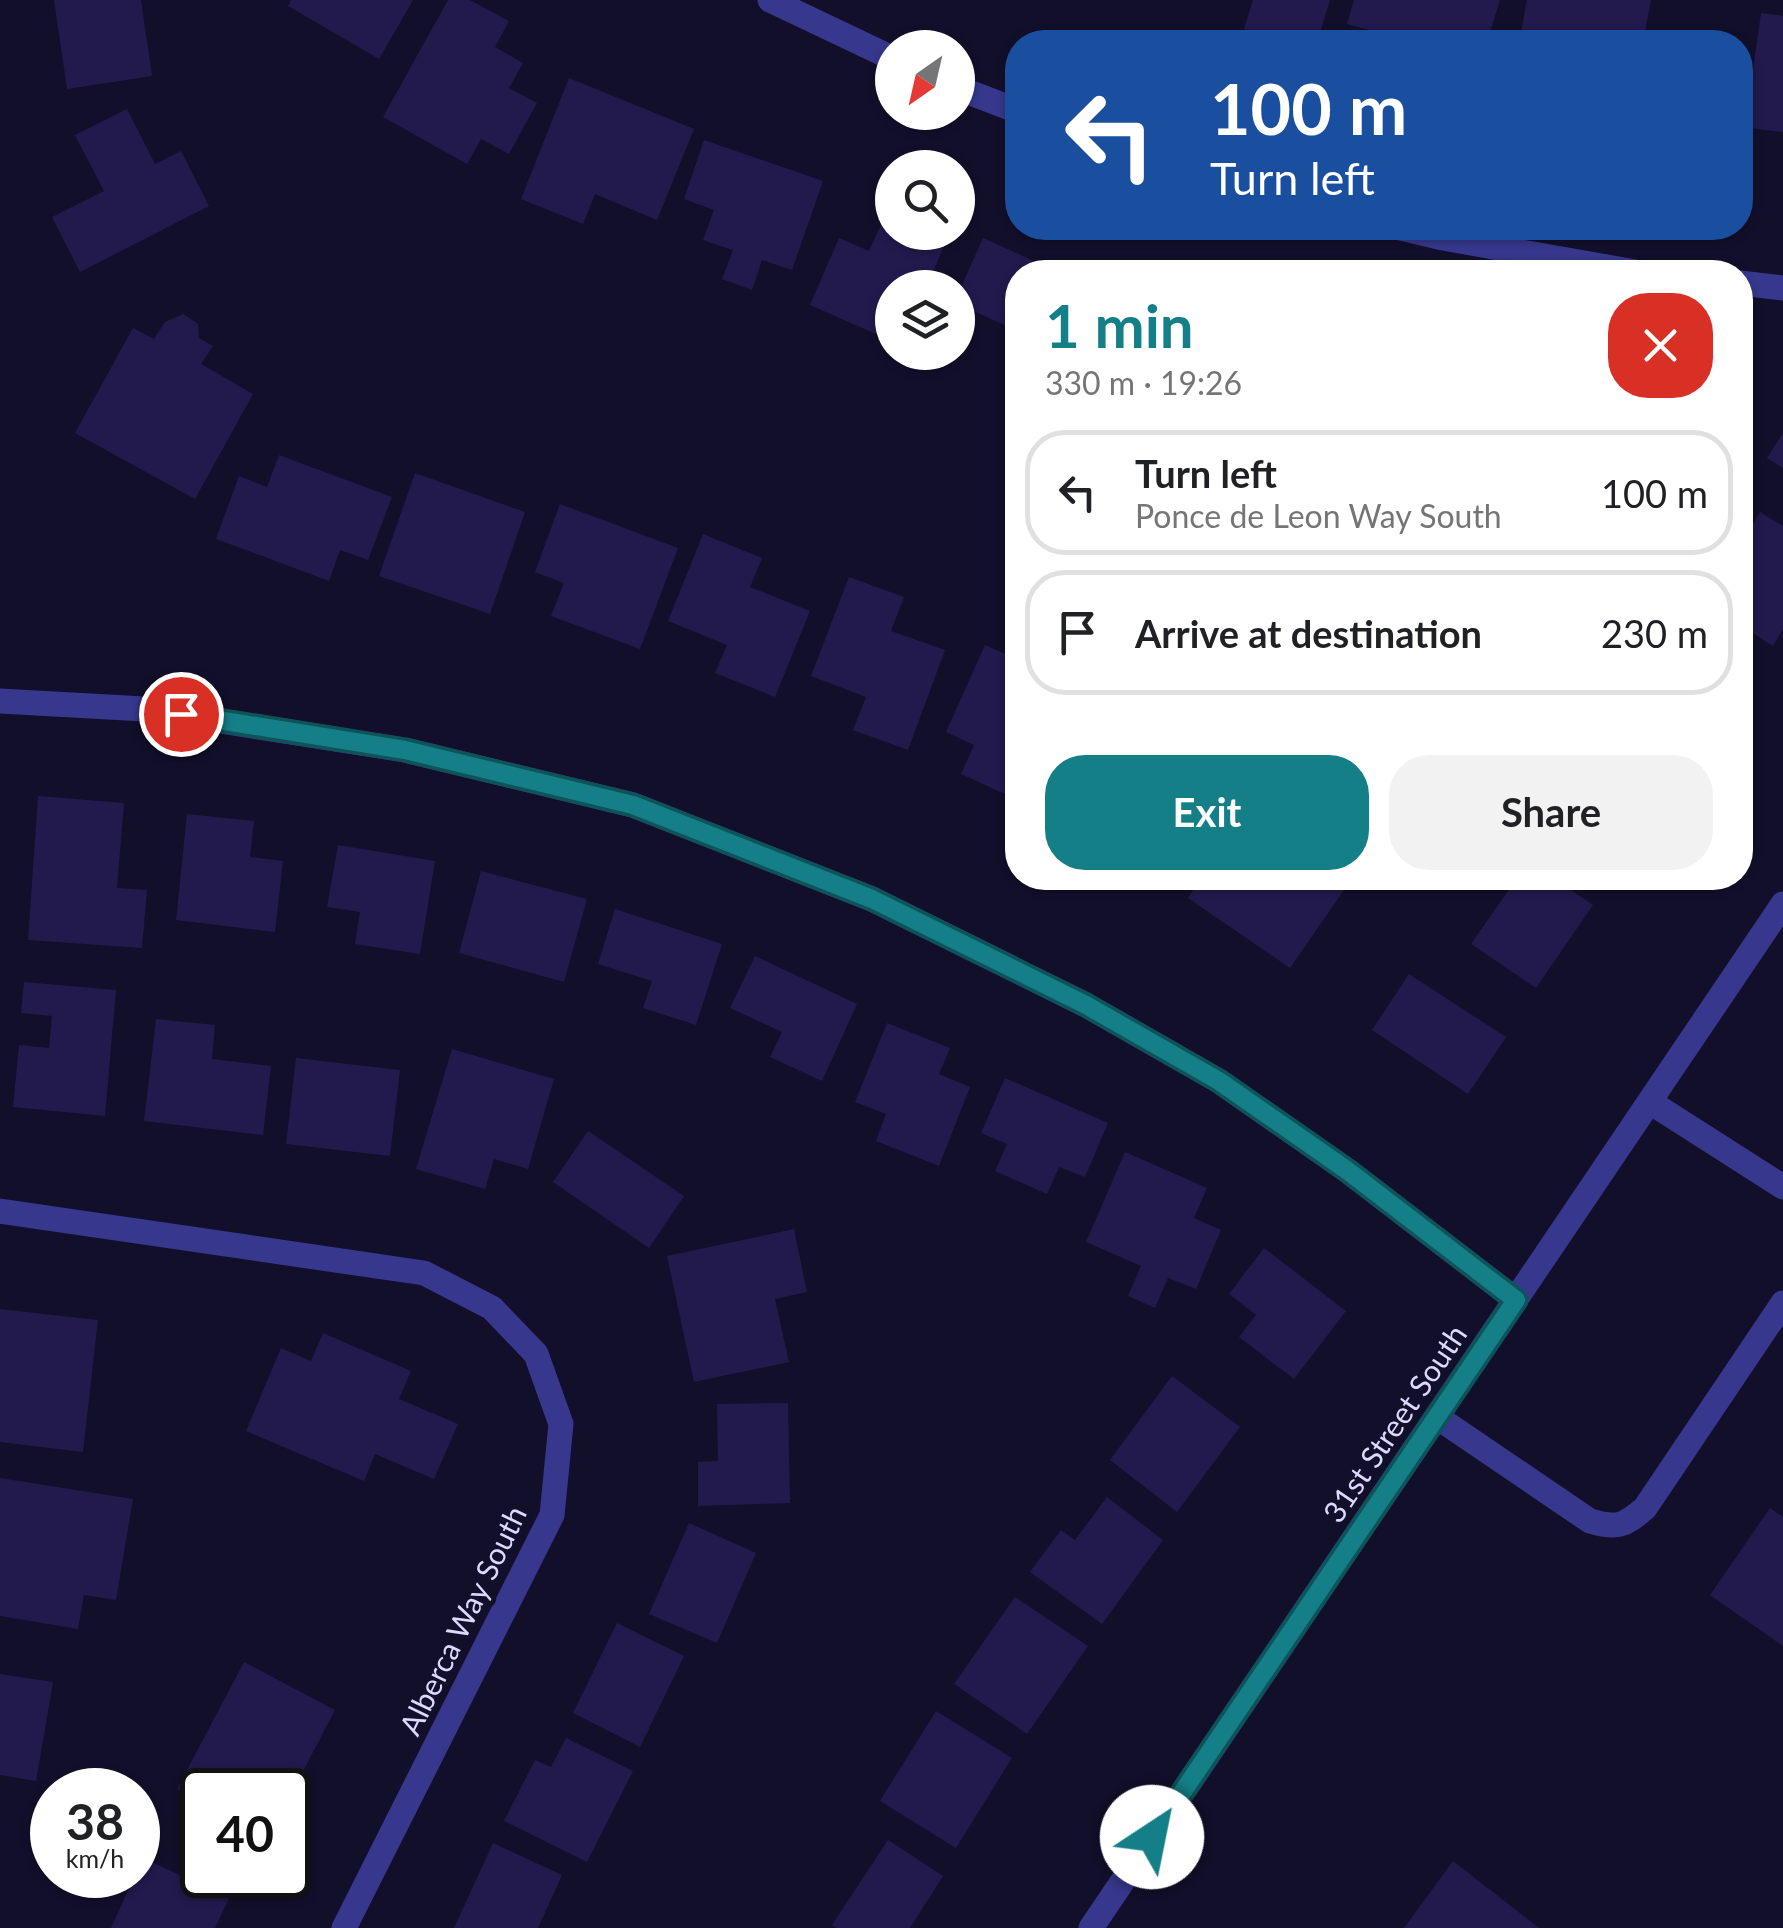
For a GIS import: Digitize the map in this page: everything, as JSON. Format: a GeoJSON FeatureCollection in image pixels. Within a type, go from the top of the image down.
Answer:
{"type":"FeatureCollection","features":[{"type":"Feature","properties":{"kind":"street"},"geometry":{"type":"LineString","coordinates":[[770,0],[875,50]]}},
{"type":"Feature","properties":{"kind":"street"},"geometry":{"type":"LineString","coordinates":[[975,95],[1005,106]]}},
{"type":"Feature","properties":{"kind":"street"},"geometry":{"type":"LineString","coordinates":[[1454,240],[1567,260]]}},
{"type":"Feature","properties":{"kind":"street"},"geometry":{"type":"LineString","coordinates":[[1753,285],[1783,288]]}},
{"type":"Feature","properties":{"kind":"street"},"geometry":{"type":"LineString","coordinates":[[0,702],[144,708],[405,750],[633,805],[854,892],[1086,1005],[1219,1081],[1348,1171],[1516,1300]]}},
{"type":"Feature","properties":{"kind":"street","name":"31st Street South"},"geometry":{"type":"LineString","coordinates":[[1091,1928],[1783,904]]}},
{"type":"Feature","properties":{"kind":"street"},"geometry":{"type":"LineString","coordinates":[[1650,1102],[1783,1188]]}},
{"type":"Feature","properties":{"kind":"street","name":"Alberca Way South"},"geometry":{"type":"LineString","coordinates":[[0,1211],[424,1274],[492,1308],[536,1354],[562,1424],[552,1515],[344,1928]]}},
{"type":"Feature","properties":{"kind":"street"},"geometry":{"type":"LineString","coordinates":[[1437,1418],[1590,1521],[1612,1528],[1630,1521],[1645,1508],[1783,1303]]}},
{"type":"Feature","properties":{"kind":"building"},"geometry":{"type":"Polygon","coordinates":[[[54,0],[141,0],[152,76],[67,89],[54,0]]]}},
{"type":"Feature","properties":{"kind":"building"},"geometry":{"type":"Polygon","coordinates":[[[291,0],[413,0],[379,59],[288,6],[291,0]]]}},
{"type":"Feature","properties":{"kind":"building"},"geometry":{"type":"Polygon","coordinates":[[[448,0],[470,0],[509,21],[495,47],[523,63],[509,88],[537,103],[509,154],[481,139],[467,164],[383,117],[448,0]]]}},
{"type":"Feature","properties":{"kind":"building"},"geometry":{"type":"Polygon","coordinates":[[[1253,0],[1330,0],[1321,30],[1244,29],[1253,0]]]}},
{"type":"Feature","properties":{"kind":"building"},"geometry":{"type":"Polygon","coordinates":[[[1354,0],[1500,0],[1491,30],[1369,30],[1347,24],[1354,0]]]}},
{"type":"Feature","properties":{"kind":"building"},"geometry":{"type":"Polygon","coordinates":[[[1527,0],[1651,0],[1645,30],[1521,30],[1527,0]]]}},
{"type":"Feature","properties":{"kind":"building"},"geometry":{"type":"Polygon","coordinates":[[[1761,13],[1783,16],[1783,132],[1753,129],[1753,70],[1761,13]]]}},
{"type":"Feature","properties":{"kind":"building"},"geometry":{"type":"Polygon","coordinates":[[[569,78],[694,129],[657,220],[595,194],[583,224],[521,199],[569,78]]]}},
{"type":"Feature","properties":{"kind":"building"},"geometry":{"type":"Polygon","coordinates":[[[127,109],[155,164],[181,151],[209,206],[80,272],[52,217],[104,191],[75,135],[127,109]]]}},
{"type":"Feature","properties":{"kind":"building"},"geometry":{"type":"Polygon","coordinates":[[[704,140],[823,181],[792,270],[762,260],[752,290],[722,279],[733,250],[703,240],[714,210],[684,199],[704,140]]]}},
{"type":"Feature","properties":{"kind":"building"},"geometry":{"type":"Polygon","coordinates":[[[839,238],[869,251],[875,238],[875,250],[942,250],[934,270],[875,270],[875,334],[810,305],[839,238]]]}},
{"type":"Feature","properties":{"kind":"building"},"geometry":{"type":"Polygon","coordinates":[[[983,238],[1032,260],[1005,260],[1005,325],[975,312],[975,270],[969,270],[983,238]]]}},
{"type":"Feature","properties":{"kind":"building"},"geometry":{"type":"Polygon","coordinates":[[[183,314],[198,324],[199,338],[213,346],[201,364],[253,394],[195,499],[75,433],[133,328],[154,339],[165,322],[183,314]]]}},
{"type":"Feature","properties":{"kind":"building"},"geometry":{"type":"Polygon","coordinates":[[[1783,433],[1783,468],[1767,458],[1783,433]]]}},
{"type":"Feature","properties":{"kind":"building"},"geometry":{"type":"Polygon","coordinates":[[[279,455],[392,497],[368,560],[340,550],[329,581],[216,539],[239,476],[267,487],[279,455]]]}},
{"type":"Feature","properties":{"kind":"building"},"geometry":{"type":"Polygon","coordinates":[[[415,473],[525,512],[490,614],[379,576],[415,473]]]}},
{"type":"Feature","properties":{"kind":"building"},"geometry":{"type":"Polygon","coordinates":[[[560,504],[678,548],[640,649],[551,616],[564,583],[535,572],[560,504]]]}},
{"type":"Feature","properties":{"kind":"building"},"geometry":{"type":"Polygon","coordinates":[[[1760,512],[1783,526],[1783,629],[1773,646],[1753,633],[1753,524],[1760,512]]]}},
{"type":"Feature","properties":{"kind":"building"},"geometry":{"type":"Polygon","coordinates":[[[703,534],[762,558],[750,587],[810,611],[775,697],[715,673],[727,645],[668,621],[703,534]]]}},
{"type":"Feature","properties":{"kind":"building"},"geometry":{"type":"Polygon","coordinates":[[[849,577],[904,597],[891,631],[945,650],[908,750],[853,730],[866,697],[811,676],[849,577]]]}},
{"type":"Feature","properties":{"kind":"building"},"geometry":{"type":"Polygon","coordinates":[[[985,645],[1005,654],[1005,794],[961,774],[974,745],[946,732],[985,645]]]}},
{"type":"Feature","properties":{"kind":"building"},"geometry":{"type":"Polygon","coordinates":[[[38,796],[124,803],[117,888],[147,890],[142,948],[28,940],[38,796]]]}},
{"type":"Feature","properties":{"kind":"building"},"geometry":{"type":"Polygon","coordinates":[[[187,814],[254,821],[250,857],[283,861],[275,932],[176,920],[187,814]]]}},
{"type":"Feature","properties":{"kind":"building"},"geometry":{"type":"Polygon","coordinates":[[[338,845],[435,861],[420,954],[355,944],[360,912],[327,907],[338,845]]]}},
{"type":"Feature","properties":{"kind":"building"},"geometry":{"type":"Polygon","coordinates":[[[481,871],[587,899],[564,982],[459,953],[481,871]]]}},
{"type":"Feature","properties":{"kind":"building"},"geometry":{"type":"Polygon","coordinates":[[[1193,890],[1344,890],[1290,968],[1188,898],[1193,890]]]}},
{"type":"Feature","properties":{"kind":"building"},"geometry":{"type":"Polygon","coordinates":[[[1509,890],[1571,890],[1593,905],[1536,988],[1471,944],[1509,890]]]}},
{"type":"Feature","properties":{"kind":"building"},"geometry":{"type":"Polygon","coordinates":[[[615,909],[722,944],[696,1025],[643,1008],[652,981],[598,964],[615,909]]]}},
{"type":"Feature","properties":{"kind":"building"},"geometry":{"type":"Polygon","coordinates":[[[755,956],[857,1004],[822,1081],[770,1057],[782,1032],[730,1008],[755,956]]]}},
{"type":"Feature","properties":{"kind":"building"},"geometry":{"type":"Polygon","coordinates":[[[1409,974],[1506,1037],[1468,1094],[1372,1030],[1409,974]]]}},
{"type":"Feature","properties":{"kind":"building"},"geometry":{"type":"Polygon","coordinates":[[[24,982],[116,990],[105,1116],[13,1107],[19,1045],[49,1048],[52,1016],[21,1013],[24,982]]]}},
{"type":"Feature","properties":{"kind":"building"},"geometry":{"type":"Polygon","coordinates":[[[156,1019],[215,1025],[212,1059],[271,1066],[263,1135],[144,1121],[156,1019]]]}},
{"type":"Feature","properties":{"kind":"building"},"geometry":{"type":"Polygon","coordinates":[[[887,1023],[950,1048],[939,1074],[970,1087],[939,1166],[876,1141],[886,1114],[855,1102],[887,1023]]]}},
{"type":"Feature","properties":{"kind":"building"},"geometry":{"type":"Polygon","coordinates":[[[452,1049],[554,1079],[528,1169],[494,1159],[485,1189],[416,1169],[452,1049]]]}},
{"type":"Feature","properties":{"kind":"building"},"geometry":{"type":"Polygon","coordinates":[[[296,1058],[400,1070],[390,1156],[286,1144],[296,1058]]]}},
{"type":"Feature","properties":{"kind":"building"},"geometry":{"type":"Polygon","coordinates":[[[1005,1078],[1108,1123],[1085,1177],[1059,1167],[1047,1194],[995,1171],[1007,1144],[981,1133],[1005,1078]]]}},
{"type":"Feature","properties":{"kind":"building"},"geometry":{"type":"Polygon","coordinates":[[[588,1131],[684,1196],[649,1248],[553,1182],[588,1131]]]}},
{"type":"Feature","properties":{"kind":"building"},"geometry":{"type":"Polygon","coordinates":[[[1125,1152],[1207,1188],[1194,1218],[1221,1230],[1196,1289],[1168,1278],[1155,1308],[1128,1296],[1141,1266],[1086,1242],[1125,1152]]]}},
{"type":"Feature","properties":{"kind":"building"},"geometry":{"type":"Polygon","coordinates":[[[794,1229],[807,1292],[775,1299],[789,1362],[694,1382],[667,1256],[794,1229]]]}},
{"type":"Feature","properties":{"kind":"building"},"geometry":{"type":"Polygon","coordinates":[[[1264,1248],[1346,1311],[1294,1379],[1239,1337],[1256,1315],[1229,1294],[1264,1248]]]}},
{"type":"Feature","properties":{"kind":"building"},"geometry":{"type":"Polygon","coordinates":[[[0,1309],[98,1320],[83,1452],[0,1442],[0,1309]]]}},
{"type":"Feature","properties":{"kind":"building"},"geometry":{"type":"Polygon","coordinates":[[[323,1333],[411,1371],[399,1399],[458,1424],[434,1479],[375,1454],[364,1481],[246,1431],[281,1348],[311,1361],[323,1333]]]}},
{"type":"Feature","properties":{"kind":"building"},"geometry":{"type":"Polygon","coordinates":[[[1172,1376],[1240,1427],[1177,1512],[1110,1460],[1172,1376]]]}},
{"type":"Feature","properties":{"kind":"building"},"geometry":{"type":"Polygon","coordinates":[[[788,1403],[790,1503],[698,1506],[698,1462],[718,1461],[717,1404],[788,1403]]]}},
{"type":"Feature","properties":{"kind":"building"},"geometry":{"type":"Polygon","coordinates":[[[0,1478],[133,1499],[116,1600],[84,1595],[78,1629],[0,1616],[0,1478]]]}},
{"type":"Feature","properties":{"kind":"building"},"geometry":{"type":"Polygon","coordinates":[[[1107,1497],[1163,1540],[1102,1624],[1030,1572],[1061,1530],[1075,1540],[1107,1497]]]}},
{"type":"Feature","properties":{"kind":"building"},"geometry":{"type":"Polygon","coordinates":[[[1770,1508],[1783,1517],[1783,1646],[1710,1595],[1770,1508]]]}},
{"type":"Feature","properties":{"kind":"building"},"geometry":{"type":"Polygon","coordinates":[[[689,1523],[756,1553],[717,1643],[649,1614],[689,1523]]]}},
{"type":"Feature","properties":{"kind":"building"},"geometry":{"type":"Polygon","coordinates":[[[1015,1597],[1088,1646],[1027,1734],[954,1684],[1015,1597]]]}},
{"type":"Feature","properties":{"kind":"building"},"geometry":{"type":"Polygon","coordinates":[[[617,1623],[684,1656],[640,1747],[573,1713],[617,1623]]]}},
{"type":"Feature","properties":{"kind":"building"},"geometry":{"type":"Polygon","coordinates":[[[244,1662],[335,1710],[305,1768],[188,1768],[244,1662]]]}},
{"type":"Feature","properties":{"kind":"building"},"geometry":{"type":"Polygon","coordinates":[[[0,1674],[53,1682],[38,1768],[30,1768],[30,1780],[0,1775],[0,1674]]]}},
{"type":"Feature","properties":{"kind":"building"},"geometry":{"type":"Polygon","coordinates":[[[936,1711],[1012,1758],[956,1848],[880,1801],[936,1711]]]}},
{"type":"Feature","properties":{"kind":"building"},"geometry":{"type":"Polygon","coordinates":[[[566,1738],[633,1771],[587,1862],[504,1821],[535,1760],[551,1767],[566,1738]]]}},
{"type":"Feature","properties":{"kind":"building"},"geometry":{"type":"Polygon","coordinates":[[[888,1840],[943,1876],[910,1928],[832,1925],[888,1840]]]}},
{"type":"Feature","properties":{"kind":"building"},"geometry":{"type":"Polygon","coordinates":[[[493,1843],[562,1875],[538,1928],[454,1928],[493,1843]]]}},
{"type":"Feature","properties":{"kind":"building"},"geometry":{"type":"Polygon","coordinates":[[[1453,1861],[1539,1928],[1404,1928],[1453,1861]]]}},
{"type":"Feature","properties":{"kind":"building"},"geometry":{"type":"Polygon","coordinates":[[[160,1866],[180,1875],[180,1898],[229,1898],[215,1928],[111,1928],[125,1898],[160,1898],[160,1866]]]}},
{"type":"Feature","properties":{"kind":"route"},"geometry":{"type":"LineString","coordinates":[[181,714],[405,750],[633,805],[872,899],[1086,1005],[1219,1081],[1348,1171],[1516,1300],[1152,1837]]}}]}
